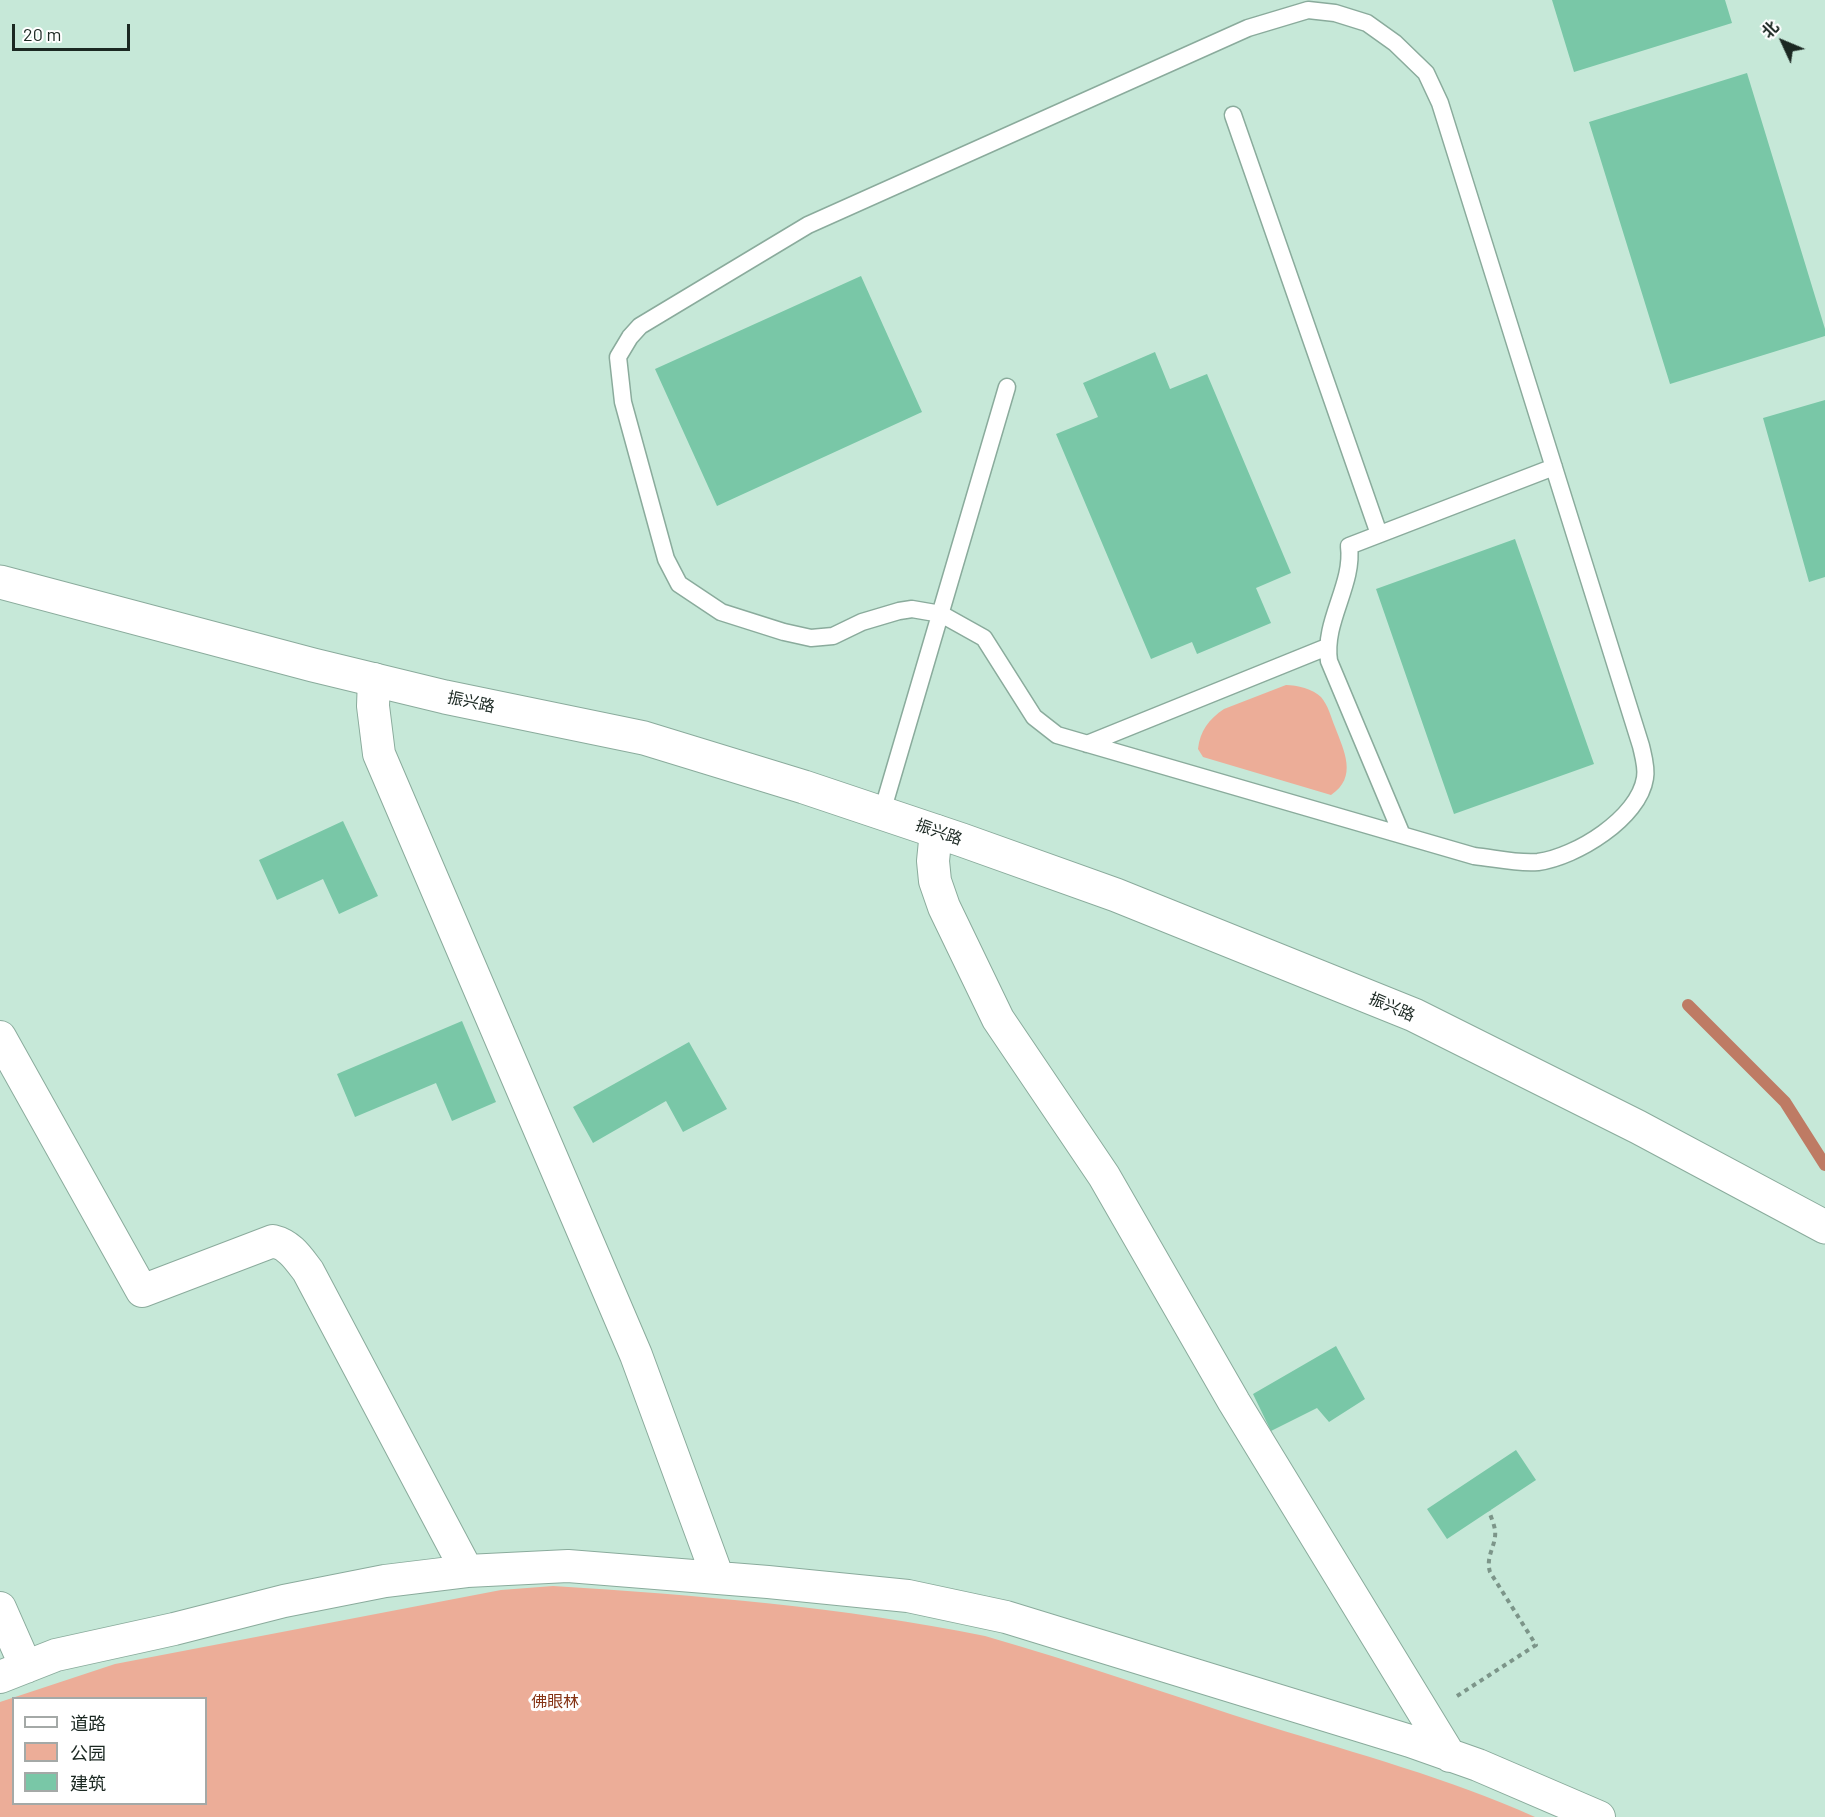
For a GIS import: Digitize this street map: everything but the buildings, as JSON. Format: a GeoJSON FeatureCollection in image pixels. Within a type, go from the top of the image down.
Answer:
{"type":"FeatureCollection","features":[{"type":"Feature","properties":{"kind":"street","name":"振兴路"},"geometry":{"type":"LineString","coordinates":[[0,582],[445,697],[644,738],[936,831],[1116,895],[1414,1016],[1638,1127],[1825,1227]]}},
{"type":"Feature","properties":{"kind":"street"},"geometry":{"type":"LineString","coordinates":[[374,679],[373,706],[379,754],[636,1356],[718,1578]]}},
{"type":"Feature","properties":{"kind":"street"},"geometry":{"type":"LineString","coordinates":[[936,831],[933,861],[935,881],[944,907],[998,1019],[1104,1176],[1234,1402],[1450,1756]]}},
{"type":"Feature","properties":{"kind":"street"},"geometry":{"type":"LineString","coordinates":[[0,1037],[142,1291],[273,1241],[283,1244],[293,1252],[308,1270],[467,1571]]}},
{"type":"Feature","properties":{"kind":"street"},"geometry":{"type":"LineString","coordinates":[[0,1608],[13,1672],[56,1655],[174,1629],[284,1601],[386,1581],[467,1571],[568,1566],[908,1596],[1006,1617],[1361,1726],[1488,1770],[1599,1817]]}},
{"type":"Feature","properties":{"kind":"lane"},"geometry":{"type":"LineString","coordinates":[[1308,10],[1335,12],[1367,23],[1395,43],[1426,73],[1440,103],[1554,467],[1641,746],[1646,776],[1640,794],[1609,829],[1590,842],[1562,855],[1538,862],[1519,862],[1474,856],[1057,735],[1034,717],[984,638],[941,614],[912,609],[899,611],[862,622],[833,636],[811,638],[721,612],[679,584],[666,559],[623,402],[618,357],[640,326],[808,225],[1248,28],[1308,10]]}},
{"type":"Feature","properties":{"kind":"lane"},"geometry":{"type":"LineString","coordinates":[[1233,115],[1379,534]]}},
{"type":"Feature","properties":{"kind":"lane"},"geometry":{"type":"LineString","coordinates":[[882,813],[1007,387]]}},
{"type":"Feature","properties":{"kind":"lane"},"geometry":{"type":"LineString","coordinates":[[1402,835],[1329,661],[1327,648],[1350,563],[1348,546],[1554,467]]}},
{"type":"Feature","properties":{"kind":"lane"},"geometry":{"type":"LineString","coordinates":[[1087,744],[1327,648]]}},
{"type":"Feature","properties":{"kind":"path"},"geometry":{"type":"LineString","coordinates":[[1426,1716],[1536,1645],[1490,1572],[1487,1563],[1495,1530],[1489,1511]]}},
{"type":"Feature","properties":{"kind":"green space"},"geometry":{"type":"Polygon","coordinates":[[[1286,685],[1314,692],[1321,697],[1329,711],[1345,754],[1347,772],[1339,788],[1331,795],[1203,757],[1198,749],[1203,731],[1210,721],[1224,709],[1286,685]]]}},
{"type":"Feature","properties":{"kind":"green space","name":"佛眼林"},"geometry":{"type":"Polygon","coordinates":[[[553,1586],[716,1598],[878,1617],[985,1636],[1403,1767],[1469,1790],[1535,1817],[0,1817],[0,1702],[12,1698],[12,1805],[207,1805],[207,1697],[15,1697],[115,1664],[501,1590],[553,1586]]]}},
{"type":"Feature","properties":{"kind":"waterway"},"geometry":{"type":"LineString","coordinates":[[1688,1005],[1785,1102],[1825,1165]]}}]}
